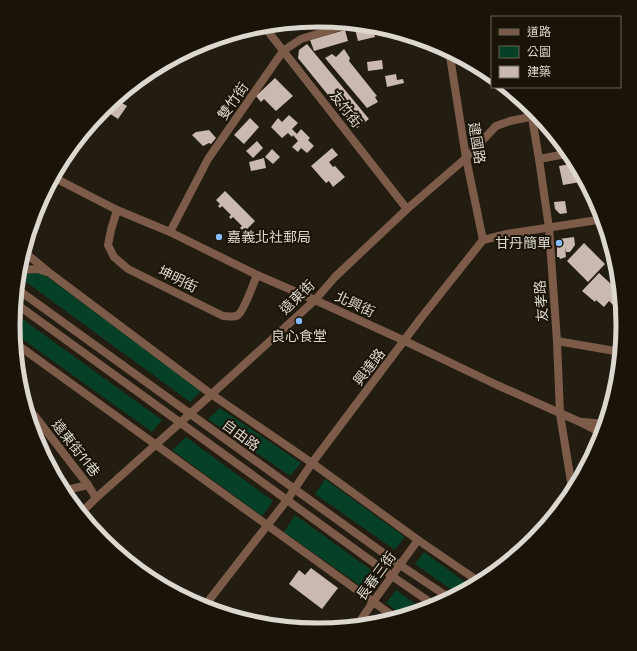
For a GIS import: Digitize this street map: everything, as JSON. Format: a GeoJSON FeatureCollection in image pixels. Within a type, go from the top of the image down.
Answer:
{"type":"FeatureCollection","features":[{"type":"Feature","properties":{"kind":"street","name":"雙竹街"},"geometry":{"type":"LineString","coordinates":[[170,232],[208,159],[283,51],[301,39],[336,28]]}},
{"type":"Feature","properties":{"kind":"street","name":"友竹街"},"geometry":{"type":"LineString","coordinates":[[268,32],[407,209]]}},
{"type":"Feature","properties":{"kind":"street","name":"建國路"},"geometry":{"type":"LineString","coordinates":[[450,58],[466,158],[483,240]]}},
{"type":"Feature","properties":{"kind":"street","name":"遠東街"},"geometry":{"type":"LineString","coordinates":[[84,510],[315,300],[335,277],[407,209],[466,158],[496,126],[510,121],[532,117]]}},
{"type":"Feature","properties":{"kind":"street","name":"友孝路"},"geometry":{"type":"LineString","coordinates":[[536,121],[539,159],[549,228],[557,341],[560,414],[571,484]]}},
{"type":"Feature","properties":{"kind":"street"},"geometry":{"type":"LineString","coordinates":[[539,159],[563,154]]}},
{"type":"Feature","properties":{"kind":"street","name":"北興街"},"geometry":{"type":"LineString","coordinates":[[58,180],[117,210],[170,232],[257,275],[405,341],[597,431]]}},
{"type":"Feature","properties":{"kind":"street","name":"坤明街"},"geometry":{"type":"LineString","coordinates":[[117,210],[110,230],[108,245],[114,257],[128,269],[223,316],[233,317],[239,315],[257,275]]}},
{"type":"Feature","properties":{"kind":"street"},"geometry":{"type":"LineString","coordinates":[[483,240],[507,234],[597,220]]}},
{"type":"Feature","properties":{"kind":"street","name":"興達路"},"geometry":{"type":"LineString","coordinates":[[207,602],[287,500],[312,463],[421,318],[483,240]]}},
{"type":"Feature","properties":{"kind":"street","name":"自由路"},"geometry":{"type":"LineString","coordinates":[[28,255],[211,394],[312,463],[418,540],[476,579]]}},
{"type":"Feature","properties":{"kind":"street","name":"自由路"},"geometry":{"type":"LineString","coordinates":[[26,270],[38,269],[51,274]]}},
{"type":"Feature","properties":{"kind":"street","name":"自由路"},"geometry":{"type":"LineString","coordinates":[[22,293],[400,565],[446,595]]}},
{"type":"Feature","properties":{"kind":"street","name":"自由路"},"geometry":{"type":"LineString","coordinates":[[21,307],[430,602]]}},
{"type":"Feature","properties":{"kind":"street"},"geometry":{"type":"LineString","coordinates":[[557,341],[615,351]]}},
{"type":"Feature","properties":{"kind":"street"},"geometry":{"type":"LineString","coordinates":[[21,348],[391,615]]}},
{"type":"Feature","properties":{"kind":"street","name":"遠東街11巷"},"geometry":{"type":"LineString","coordinates":[[36,421],[88,485],[96,498]]}},
{"type":"Feature","properties":{"kind":"street"},"geometry":{"type":"LineString","coordinates":[[580,422],[600,424]]}},
{"type":"Feature","properties":{"kind":"street"},"geometry":{"type":"LineString","coordinates":[[69,489],[88,485]]}},
{"type":"Feature","properties":{"kind":"street","name":"長春三街"},"geometry":{"type":"LineString","coordinates":[[360,620],[418,540]]}},
{"type":"Feature","properties":{"kind":"green space"},"geometry":{"type":"Polygon","coordinates":[[[42,273],[201,391],[190,402],[24,280],[25,274],[42,273]]]}},
{"type":"Feature","properties":{"kind":"green space"},"geometry":{"type":"Polygon","coordinates":[[[20,318],[162,420],[152,432],[21,338],[20,318]]]}},
{"type":"Feature","properties":{"kind":"green space"},"geometry":{"type":"Polygon","coordinates":[[[220,408],[301,463],[290,476],[208,419],[220,408]]]}},
{"type":"Feature","properties":{"kind":"green space"},"geometry":{"type":"Polygon","coordinates":[[[186,437],[273,501],[262,516],[172,450],[186,437]]]}},
{"type":"Feature","properties":{"kind":"green space"},"geometry":{"type":"Polygon","coordinates":[[[325,479],[405,537],[395,550],[315,494],[325,479]]]}},
{"type":"Feature","properties":{"kind":"green space"},"geometry":{"type":"Polygon","coordinates":[[[295,515],[381,577],[369,592],[284,532],[295,515]]]}},
{"type":"Feature","properties":{"kind":"green space"},"geometry":{"type":"Polygon","coordinates":[[[424,552],[468,584],[454,591],[415,564],[424,552]]]}},
{"type":"Feature","properties":{"kind":"green space"},"geometry":{"type":"Polygon","coordinates":[[[396,590],[419,606],[399,613],[386,603],[396,590]]]}},
{"type":"Feature","properties":{"kind":"building"},"geometry":{"type":"Polygon","coordinates":[[[345,30],[348,41],[314,51],[310,40],[345,30]]]}},
{"type":"Feature","properties":{"kind":"building"},"geometry":{"type":"Polygon","coordinates":[[[355,30],[374,33],[375,37],[358,41],[355,30]]]}},
{"type":"Feature","properties":{"kind":"building"},"geometry":{"type":"Polygon","coordinates":[[[307,44],[369,119],[357,128],[354,125],[353,126],[298,58],[299,50],[307,44]]]}},
{"type":"Feature","properties":{"kind":"building"},"geometry":{"type":"Polygon","coordinates":[[[344,49],[350,58],[349,61],[377,96],[375,97],[378,102],[367,108],[325,58],[332,54],[336,57],[344,49]]]}},
{"type":"Feature","properties":{"kind":"building"},"geometry":{"type":"Polygon","coordinates":[[[382,60],[383,69],[368,71],[367,62],[382,60]]]}},
{"type":"Feature","properties":{"kind":"building"},"geometry":{"type":"Polygon","coordinates":[[[396,74],[397,80],[403,79],[404,83],[387,87],[385,76],[396,74]]]}},
{"type":"Feature","properties":{"kind":"building"},"geometry":{"type":"Polygon","coordinates":[[[275,78],[293,96],[276,111],[264,99],[261,102],[256,96],[275,78]]]}},
{"type":"Feature","properties":{"kind":"building"},"geometry":{"type":"Polygon","coordinates":[[[121,102],[127,106],[118,119],[109,113],[121,102]]]}},
{"type":"Feature","properties":{"kind":"building"},"geometry":{"type":"Polygon","coordinates":[[[289,115],[298,123],[292,129],[297,134],[301,129],[310,138],[308,140],[314,146],[307,153],[301,148],[298,152],[292,147],[298,141],[293,135],[292,137],[288,133],[282,138],[271,127],[278,118],[282,122],[289,115]]]}},
{"type":"Feature","properties":{"kind":"building"},"geometry":{"type":"Polygon","coordinates":[[[250,118],[259,127],[244,144],[234,135],[250,118]]]}},
{"type":"Feature","properties":{"kind":"building"},"geometry":{"type":"Polygon","coordinates":[[[209,130],[216,138],[211,144],[209,143],[203,146],[192,135],[196,132],[209,130]]]}},
{"type":"Feature","properties":{"kind":"building"},"geometry":{"type":"Polygon","coordinates":[[[257,141],[263,148],[253,158],[246,151],[257,141]]]}},
{"type":"Feature","properties":{"kind":"building"},"geometry":{"type":"Polygon","coordinates":[[[332,148],[338,155],[329,162],[345,177],[333,187],[329,181],[326,183],[311,166],[332,148]]]}},
{"type":"Feature","properties":{"kind":"building"},"geometry":{"type":"Polygon","coordinates":[[[272,149],[280,157],[273,164],[265,157],[272,149]]]}},
{"type":"Feature","properties":{"kind":"building"},"geometry":{"type":"Polygon","coordinates":[[[264,158],[266,168],[251,171],[249,162],[264,158]]]}},
{"type":"Feature","properties":{"kind":"building"},"geometry":{"type":"Polygon","coordinates":[[[570,164],[580,182],[563,185],[559,166],[570,164]]]}},
{"type":"Feature","properties":{"kind":"building"},"geometry":{"type":"Polygon","coordinates":[[[225,191],[255,221],[246,230],[244,228],[242,230],[240,228],[242,226],[233,217],[231,219],[229,217],[231,215],[222,206],[220,208],[218,206],[220,204],[216,200],[225,191]]]}},
{"type":"Feature","properties":{"kind":"building"},"geometry":{"type":"Polygon","coordinates":[[[565,201],[567,213],[560,214],[555,209],[554,202],[565,201]]]}},
{"type":"Feature","properties":{"kind":"building"},"geometry":{"type":"Polygon","coordinates":[[[574,237],[575,245],[570,252],[566,252],[565,247],[566,257],[560,259],[557,257],[557,243],[559,239],[574,237]]]}},
{"type":"Feature","properties":{"kind":"building"},"geometry":{"type":"Polygon","coordinates":[[[584,243],[605,264],[588,282],[567,261],[584,243]]]}},
{"type":"Feature","properties":{"kind":"building"},"geometry":{"type":"Polygon","coordinates":[[[599,273],[614,287],[616,302],[613,305],[609,301],[604,307],[596,300],[595,302],[582,291],[599,273]]]}},
{"type":"Feature","properties":{"kind":"building"},"geometry":{"type":"Polygon","coordinates":[[[311,568],[338,588],[322,609],[289,584],[299,570],[305,575],[311,568]]]}},
{"type":"Feature","properties":{"kind":"place","name":"嘉義北社郵局"},"geometry":{"type":"Point","coordinates":[219,237]}},
{"type":"Feature","properties":{"kind":"place","name":"甘丹簡單"},"geometry":{"type":"Point","coordinates":[559,243]}},
{"type":"Feature","properties":{"kind":"place","name":"良心食堂"},"geometry":{"type":"Point","coordinates":[299,321]}}]}
